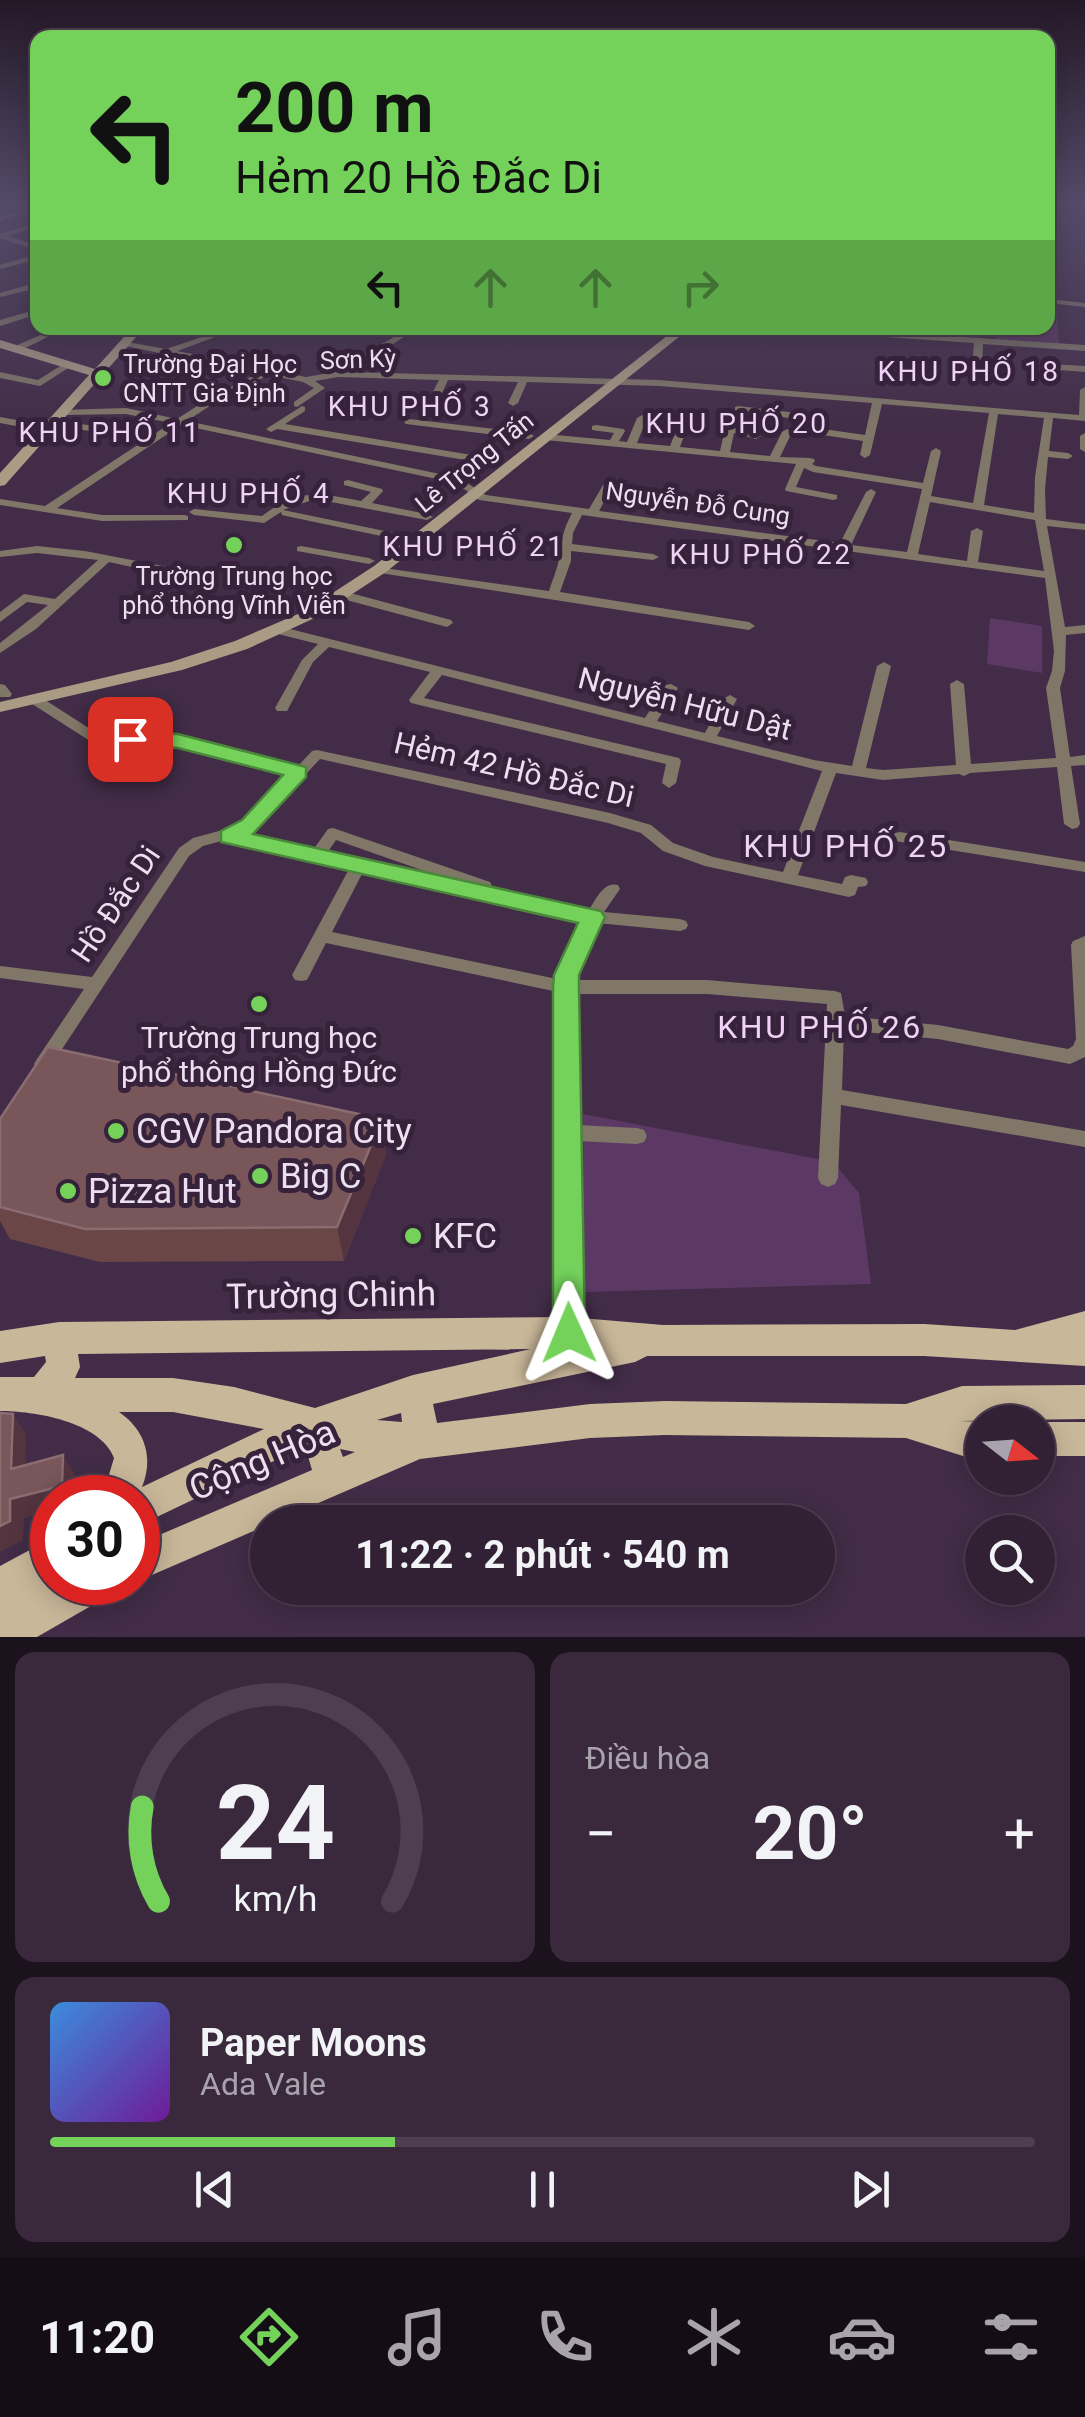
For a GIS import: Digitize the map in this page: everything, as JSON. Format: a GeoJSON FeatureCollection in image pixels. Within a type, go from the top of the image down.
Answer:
{"type":"FeatureCollection","features":[{"type":"Feature","properties":{"kind":"main road"},"geometry":{"type":"LineString","coordinates":[[0,482],[132,335]]}},
{"type":"Feature","properties":{"kind":"main road","name":"Lê Trọng Tấn"},"geometry":{"type":"LineString","coordinates":[[1,696],[144,662],[239,634],[289,612],[375,565],[660,335]]}},
{"type":"Feature","properties":{"kind":"main road","name":"Lê Trọng Tấn"},"geometry":{"type":"LineString","coordinates":[[604,384],[674,335]]}},
{"type":"Feature","properties":{"kind":"main road"},"geometry":{"type":"LineString","coordinates":[[0,344],[99,374]]}},
{"type":"Feature","properties":{"kind":"main road","name":"Lê Trọng Tấn"},"geometry":{"type":"LineString","coordinates":[[1,696],[34,699],[176,666],[278,630],[343,595],[404,533],[471,490],[496,462],[538,436]]}},
{"type":"Feature","properties":{"kind":"main road","name":"Trường Chinh"},"geometry":{"type":"LineString","coordinates":[[1011,1346],[1056,1330],[1085,1327]]}},
{"type":"Feature","properties":{"kind":"main road","name":"Trường Chinh"},"geometry":{"type":"LineString","coordinates":[[0,1346],[60,1338],[569,1333],[663,1342],[924,1340],[1085,1350]]}},
{"type":"Feature","properties":{"kind":"main road"},"geometry":{"type":"LineString","coordinates":[[40,1396],[63,1367],[60,1338]]}},
{"type":"Feature","properties":{"kind":"main road","name":"Trường Chinh"},"geometry":{"type":"LineString","coordinates":[[315,1425],[414,1392],[663,1342]]}},
{"type":"Feature","properties":{"kind":"main road"},"geometry":{"type":"LineString","coordinates":[[414,1392],[422,1442]]}},
{"type":"Feature","properties":{"kind":"main road"},"geometry":{"type":"LineString","coordinates":[[0,1394],[173,1394],[368,1437],[422,1442],[605,1420],[906,1421],[965,1439]]}},
{"type":"Feature","properties":{"kind":"main road"},"geometry":{"type":"LineString","coordinates":[[40,1396],[109,1423],[126,1438],[132,1462],[128,1475]]}},
{"type":"Feature","properties":{"kind":"main road"},"geometry":{"type":"LineString","coordinates":[[906,1421],[962,1403],[1085,1402]]}},
{"type":"Feature","properties":{"kind":"main road"},"geometry":{"type":"LineString","coordinates":[[315,1425],[332,1476]]}},
{"type":"Feature","properties":{"kind":"main road","name":"Cộng Hòa"},"geometry":{"type":"LineString","coordinates":[[160,1498],[315,1425]]}},
{"type":"Feature","properties":{"kind":"main road"},"geometry":{"type":"LineString","coordinates":[[1055,1439],[1085,1439]]}},
{"type":"Feature","properties":{"kind":"main road","name":"Cộng Hòa"},"geometry":{"type":"LineString","coordinates":[[160,1552],[332,1476],[422,1442]]}},
{"type":"Feature","properties":{"kind":"main road"},"geometry":{"type":"LineString","coordinates":[[0,1587],[30,1569]]}},
{"type":"Feature","properties":{"kind":"main road"},"geometry":{"type":"LineString","coordinates":[[0,1609],[30,1592]]}},
{"type":"Feature","properties":{"kind":"main road"},"geometry":{"type":"LineString","coordinates":[[0,1637],[56,1605]]}},
{"type":"Feature","properties":{"kind":"street"},"geometry":{"type":"LineString","coordinates":[[0,282],[21,290]]}},
{"type":"Feature","properties":{"kind":"street"},"geometry":{"type":"LineString","coordinates":[[0,296],[30,287]]}},
{"type":"Feature","properties":{"kind":"street"},"geometry":{"type":"LineString","coordinates":[[1055,302],[1085,304]]}},
{"type":"Feature","properties":{"kind":"street"},"geometry":{"type":"LineString","coordinates":[[0,316],[30,312]]}},
{"type":"Feature","properties":{"kind":"street"},"geometry":{"type":"LineString","coordinates":[[16,349],[48,335]]}},
{"type":"Feature","properties":{"kind":"street"},"geometry":{"type":"LineString","coordinates":[[168,351],[215,335]]}},
{"type":"Feature","properties":{"kind":"street"},"geometry":{"type":"LineString","coordinates":[[338,374],[379,344],[399,335]]}},
{"type":"Feature","properties":{"kind":"street"},"geometry":{"type":"LineString","coordinates":[[954,335],[1083,347],[1084,369],[1050,367]]}},
{"type":"Feature","properties":{"kind":"street"},"geometry":{"type":"LineString","coordinates":[[977,370],[978,340]]}},
{"type":"Feature","properties":{"kind":"street","name":"Sơn Kỳ"},"geometry":{"type":"LineString","coordinates":[[125,343],[306,380],[338,374],[811,394],[1084,418]]}},
{"type":"Feature","properties":{"kind":"street"},"geometry":{"type":"LineString","coordinates":[[0,375],[40,382],[68,365]]}},
{"type":"Feature","properties":{"kind":"street"},"geometry":{"type":"LineString","coordinates":[[49,508],[179,422],[269,372]]}},
{"type":"Feature","properties":{"kind":"street"},"geometry":{"type":"LineString","coordinates":[[432,404],[444,378]]}},
{"type":"Feature","properties":{"kind":"street"},"geometry":{"type":"LineString","coordinates":[[250,441],[276,426],[320,388],[306,380]]}},
{"type":"Feature","properties":{"kind":"street"},"geometry":{"type":"LineString","coordinates":[[513,403],[523,382]]}},
{"type":"Feature","properties":{"kind":"street"},"geometry":{"type":"LineString","coordinates":[[1084,418],[1085,390]]}},
{"type":"Feature","properties":{"kind":"street"},"geometry":{"type":"LineString","coordinates":[[738,409],[804,422],[811,394]]}},
{"type":"Feature","properties":{"kind":"street"},"geometry":{"type":"LineString","coordinates":[[876,479],[878,466],[868,460],[878,400]]}},
{"type":"Feature","properties":{"kind":"street"},"geometry":{"type":"LineString","coordinates":[[978,507],[994,410]]}},
{"type":"Feature","properties":{"kind":"street","name":"Nguyễn Đỗ Cung"},"geometry":{"type":"LineString","coordinates":[[64,412],[126,412],[179,422],[471,490],[483,498],[1047,575]]}},
{"type":"Feature","properties":{"kind":"street"},"geometry":{"type":"LineString","coordinates":[[1049,415],[1040,519],[1054,613],[1063,631],[1061,673],[1053,688],[1072,824]]}},
{"type":"Feature","properties":{"kind":"street"},"geometry":{"type":"LineString","coordinates":[[630,446],[642,418]]}},
{"type":"Feature","properties":{"kind":"street"},"geometry":{"type":"LineString","coordinates":[[0,420],[132,433]]}},
{"type":"Feature","properties":{"kind":"street"},"geometry":{"type":"LineString","coordinates":[[408,422],[854,467]]}},
{"type":"Feature","properties":{"kind":"street"},"geometry":{"type":"LineString","coordinates":[[674,450],[684,422]]}},
{"type":"Feature","properties":{"kind":"street"},"geometry":{"type":"LineString","coordinates":[[276,426],[496,462]]}},
{"type":"Feature","properties":{"kind":"street"},"geometry":{"type":"LineString","coordinates":[[596,428],[620,431],[612,445]]}},
{"type":"Feature","properties":{"kind":"street"},"geometry":{"type":"LineString","coordinates":[[724,455],[730,429],[756,436]]}},
{"type":"Feature","properties":{"kind":"street"},"geometry":{"type":"LineString","coordinates":[[398,430],[450,436]]}},
{"type":"Feature","properties":{"kind":"street"},"geometry":{"type":"LineString","coordinates":[[816,431],[870,438]]}},
{"type":"Feature","properties":{"kind":"street"},"geometry":{"type":"LineString","coordinates":[[409,449],[422,432]]}},
{"type":"Feature","properties":{"kind":"street"},"geometry":{"type":"LineString","coordinates":[[774,459],[787,432]]}},
{"type":"Feature","properties":{"kind":"street"},"geometry":{"type":"LineString","coordinates":[[1085,436],[1085,449]]}},
{"type":"Feature","properties":{"kind":"street"},"geometry":{"type":"LineString","coordinates":[[912,556],[936,451]]}},
{"type":"Feature","properties":{"kind":"street"},"geometry":{"type":"LineString","coordinates":[[1044,452],[1068,456]]}},
{"type":"Feature","properties":{"kind":"street"},"geometry":{"type":"LineString","coordinates":[[802,462],[813,469],[876,479],[978,507],[1085,527]]}},
{"type":"Feature","properties":{"kind":"street"},"geometry":{"type":"LineString","coordinates":[[802,462],[790,489],[833,497]]}},
{"type":"Feature","properties":{"kind":"street"},"geometry":{"type":"LineString","coordinates":[[348,483],[378,491],[364,505]]}},
{"type":"Feature","properties":{"kind":"street"},"geometry":{"type":"LineString","coordinates":[[593,511],[607,488]]}},
{"type":"Feature","properties":{"kind":"street"},"geometry":{"type":"LineString","coordinates":[[844,547],[870,492]]}},
{"type":"Feature","properties":{"kind":"street"},"geometry":{"type":"LineString","coordinates":[[0,502],[102,518],[189,515],[264,520],[304,497],[426,517]]}},
{"type":"Feature","properties":{"kind":"street"},"geometry":{"type":"LineString","coordinates":[[303,509],[404,533]]}},
{"type":"Feature","properties":{"kind":"street"},"geometry":{"type":"LineString","coordinates":[[554,595],[565,561],[564,547],[578,513]]}},
{"type":"Feature","properties":{"kind":"street"},"geometry":{"type":"LineString","coordinates":[[286,514],[404,533]]}},
{"type":"Feature","properties":{"kind":"street"},"geometry":{"type":"LineString","coordinates":[[972,564],[976,531]]}},
{"type":"Feature","properties":{"kind":"street"},"geometry":{"type":"LineString","coordinates":[[564,547],[653,556]]}},
{"type":"Feature","properties":{"kind":"street"},"geometry":{"type":"LineString","coordinates":[[301,549],[375,565],[749,626]]}},
{"type":"Feature","properties":{"kind":"street"},"geometry":{"type":"LineString","coordinates":[[6,552],[106,559],[172,572]]}},
{"type":"Feature","properties":{"kind":"street"},"geometry":{"type":"LineString","coordinates":[[0,649],[106,559]]}},
{"type":"Feature","properties":{"kind":"street"},"geometry":{"type":"LineString","coordinates":[[343,595],[447,623]]}},
{"type":"Feature","properties":{"kind":"street"},"geometry":{"type":"LineString","coordinates":[[0,618],[24,598],[56,603]]}},
{"type":"Feature","properties":{"kind":"street"},"geometry":{"type":"LineString","coordinates":[[1063,631],[1085,629]]}},
{"type":"Feature","properties":{"kind":"street","name":"Nguyễn Hữu Dật"},"geometry":{"type":"LineString","coordinates":[[278,630],[831,767],[882,775],[1085,760]]}},
{"type":"Feature","properties":{"kind":"street"},"geometry":{"type":"LineString","coordinates":[[282,708],[308,660],[327,642]]}},
{"type":"Feature","properties":{"kind":"street"},"geometry":{"type":"LineString","coordinates":[[858,771],[884,666]]}},
{"type":"Feature","properties":{"kind":"street"},"geometry":{"type":"LineString","coordinates":[[439,670],[416,700],[674,761],[669,783]]}},
{"type":"Feature","properties":{"kind":"street"},"geometry":{"type":"LineString","coordinates":[[958,684],[964,771]]}},
{"type":"Feature","properties":{"kind":"street"},"geometry":{"type":"LineString","coordinates":[[650,722],[671,688]]}},
{"type":"Feature","properties":{"kind":"street"},"geometry":{"type":"LineString","coordinates":[[34,699],[92,737],[178,741],[298,772]]}},
{"type":"Feature","properties":{"kind":"street"},"geometry":{"type":"LineString","coordinates":[[710,738],[730,699]]}},
{"type":"Feature","properties":{"kind":"street","name":"Hồ Đắc Di"},"geometry":{"type":"LineString","coordinates":[[28,1087],[184,852],[198,842],[229,836],[250,826],[316,754]]}},
{"type":"Feature","properties":{"kind":"street","name":"Hẻm 42 Hồ Đắc Di"},"geometry":{"type":"LineString","coordinates":[[316,754],[610,818],[646,829],[668,847],[696,857],[788,879],[849,891],[851,880],[860,882]]}},
{"type":"Feature","properties":{"kind":"street"},"geometry":{"type":"LineString","coordinates":[[788,879],[831,767]]}},
{"type":"Feature","properties":{"kind":"street"},"geometry":{"type":"LineString","coordinates":[[315,858],[332,833],[545,908]]}},
{"type":"Feature","properties":{"kind":"street"},"geometry":{"type":"LineString","coordinates":[[229,836],[545,908],[592,917],[680,925]]}},
{"type":"Feature","properties":{"kind":"street"},"geometry":{"type":"LineString","coordinates":[[900,836],[1085,867]]}},
{"type":"Feature","properties":{"kind":"street"},"geometry":{"type":"LineString","coordinates":[[301,974],[358,868]]}},
{"type":"Feature","properties":{"kind":"street"},"geometry":{"type":"LineString","coordinates":[[569,1333],[566,975],[592,917],[612,889]]}},
{"type":"Feature","properties":{"kind":"street"},"geometry":{"type":"LineString","coordinates":[[322,936],[566,987],[707,987],[836,998],[828,1178]]}},
{"type":"Feature","properties":{"kind":"street"},"geometry":{"type":"LineString","coordinates":[[836,1022],[938,1032],[1070,1056],[1080,1051],[1085,1040],[1079,945],[1085,942]]}},
{"type":"Feature","properties":{"kind":"street"},"geometry":{"type":"LineString","coordinates":[[0,972],[96,984]]}},
{"type":"Feature","properties":{"kind":"street"},"geometry":{"type":"LineString","coordinates":[[834,1096],[1085,1139]]}},
{"type":"Feature","properties":{"kind":"street"},"geometry":{"type":"LineString","coordinates":[[565,1132],[637,1136]]}},
{"type":"Feature","properties":{"kind":"shaded area"},"geometry":{"type":"Polygon","coordinates":[[[1057,303],[1059,344],[995,340],[996,335],[1055,335],[1057,303]]]}},
{"type":"Feature","properties":{"kind":"shaded area"},"geometry":{"type":"Polygon","coordinates":[[[990,618],[1042,626],[1042,673],[987,664],[990,618]]]}},
{"type":"Feature","properties":{"kind":"shaded area"},"geometry":{"type":"Polygon","coordinates":[[[583,1114],[833,1162],[859,1193],[871,1284],[585,1292],[583,1114]]]}},
{"type":"Feature","properties":{"kind":"building"},"geometry":{"type":"Polygon","coordinates":[[[48,1047],[382,1119],[337,1227],[85,1229],[0,1207],[0,1119],[48,1047]]]}},
{"type":"Feature","properties":{"kind":"building"},"geometry":{"type":"Polygon","coordinates":[[[0,1413],[13,1414],[11,1469],[63,1455],[62,1475],[30,1475],[30,1494],[10,1499],[10,1521],[0,1526],[0,1413]]]}},
{"type":"Feature","properties":{"kind":"place","name":"Trường Đại Học CNTT Gia Định"},"geometry":{"type":"Point","coordinates":[103,378]}},
{"type":"Feature","properties":{"kind":"place","name":"Trường Trung học phổ thông Vĩnh Viễn"},"geometry":{"type":"Point","coordinates":[234,545]}},
{"type":"Feature","properties":{"kind":"place","name":"Trường Trung học phổ thông Hồng Đức"},"geometry":{"type":"Point","coordinates":[259,1004]}},
{"type":"Feature","properties":{"kind":"place","name":"CGV Pandora City"},"geometry":{"type":"Point","coordinates":[116,1131]}},
{"type":"Feature","properties":{"kind":"place","name":"Big C"},"geometry":{"type":"Point","coordinates":[260,1176]}},
{"type":"Feature","properties":{"kind":"place","name":"Pizza Hut"},"geometry":{"type":"Point","coordinates":[68,1191]}},
{"type":"Feature","properties":{"kind":"place","name":"KFC"},"geometry":{"type":"Point","coordinates":[413,1236]}},
{"type":"Feature","properties":{"kind":"district","name":"KHU PHỐ 18"},"geometry":{"type":"Point","coordinates":[969,371]}},
{"type":"Feature","properties":{"kind":"district","name":"KHU PHỐ 3"},"geometry":{"type":"Point","coordinates":[410,406]}},
{"type":"Feature","properties":{"kind":"district","name":"KHU PHỐ 20"},"geometry":{"type":"Point","coordinates":[737,423]}},
{"type":"Feature","properties":{"kind":"district","name":"KHU PHỐ 11"},"geometry":{"type":"Point","coordinates":[110,432]}},
{"type":"Feature","properties":{"kind":"district","name":"KHU PHỐ 4"},"geometry":{"type":"Point","coordinates":[249,493]}},
{"type":"Feature","properties":{"kind":"district","name":"KHU PHỐ 21"},"geometry":{"type":"Point","coordinates":[474,546]}},
{"type":"Feature","properties":{"kind":"district","name":"KHU PHỐ 22"},"geometry":{"type":"Point","coordinates":[761,554]}},
{"type":"Feature","properties":{"kind":"district","name":"KHU PHỐ 25"},"geometry":{"type":"Point","coordinates":[846,846]}},
{"type":"Feature","properties":{"kind":"district","name":"KHU PHỐ 26"},"geometry":{"type":"Point","coordinates":[820,1027]}},
{"type":"Feature","properties":{"kind":"route"},"geometry":{"type":"LineString","coordinates":[[130,739],[178,741],[298,772],[250,826],[229,836],[592,917],[566,975],[569,1333]]}}]}
